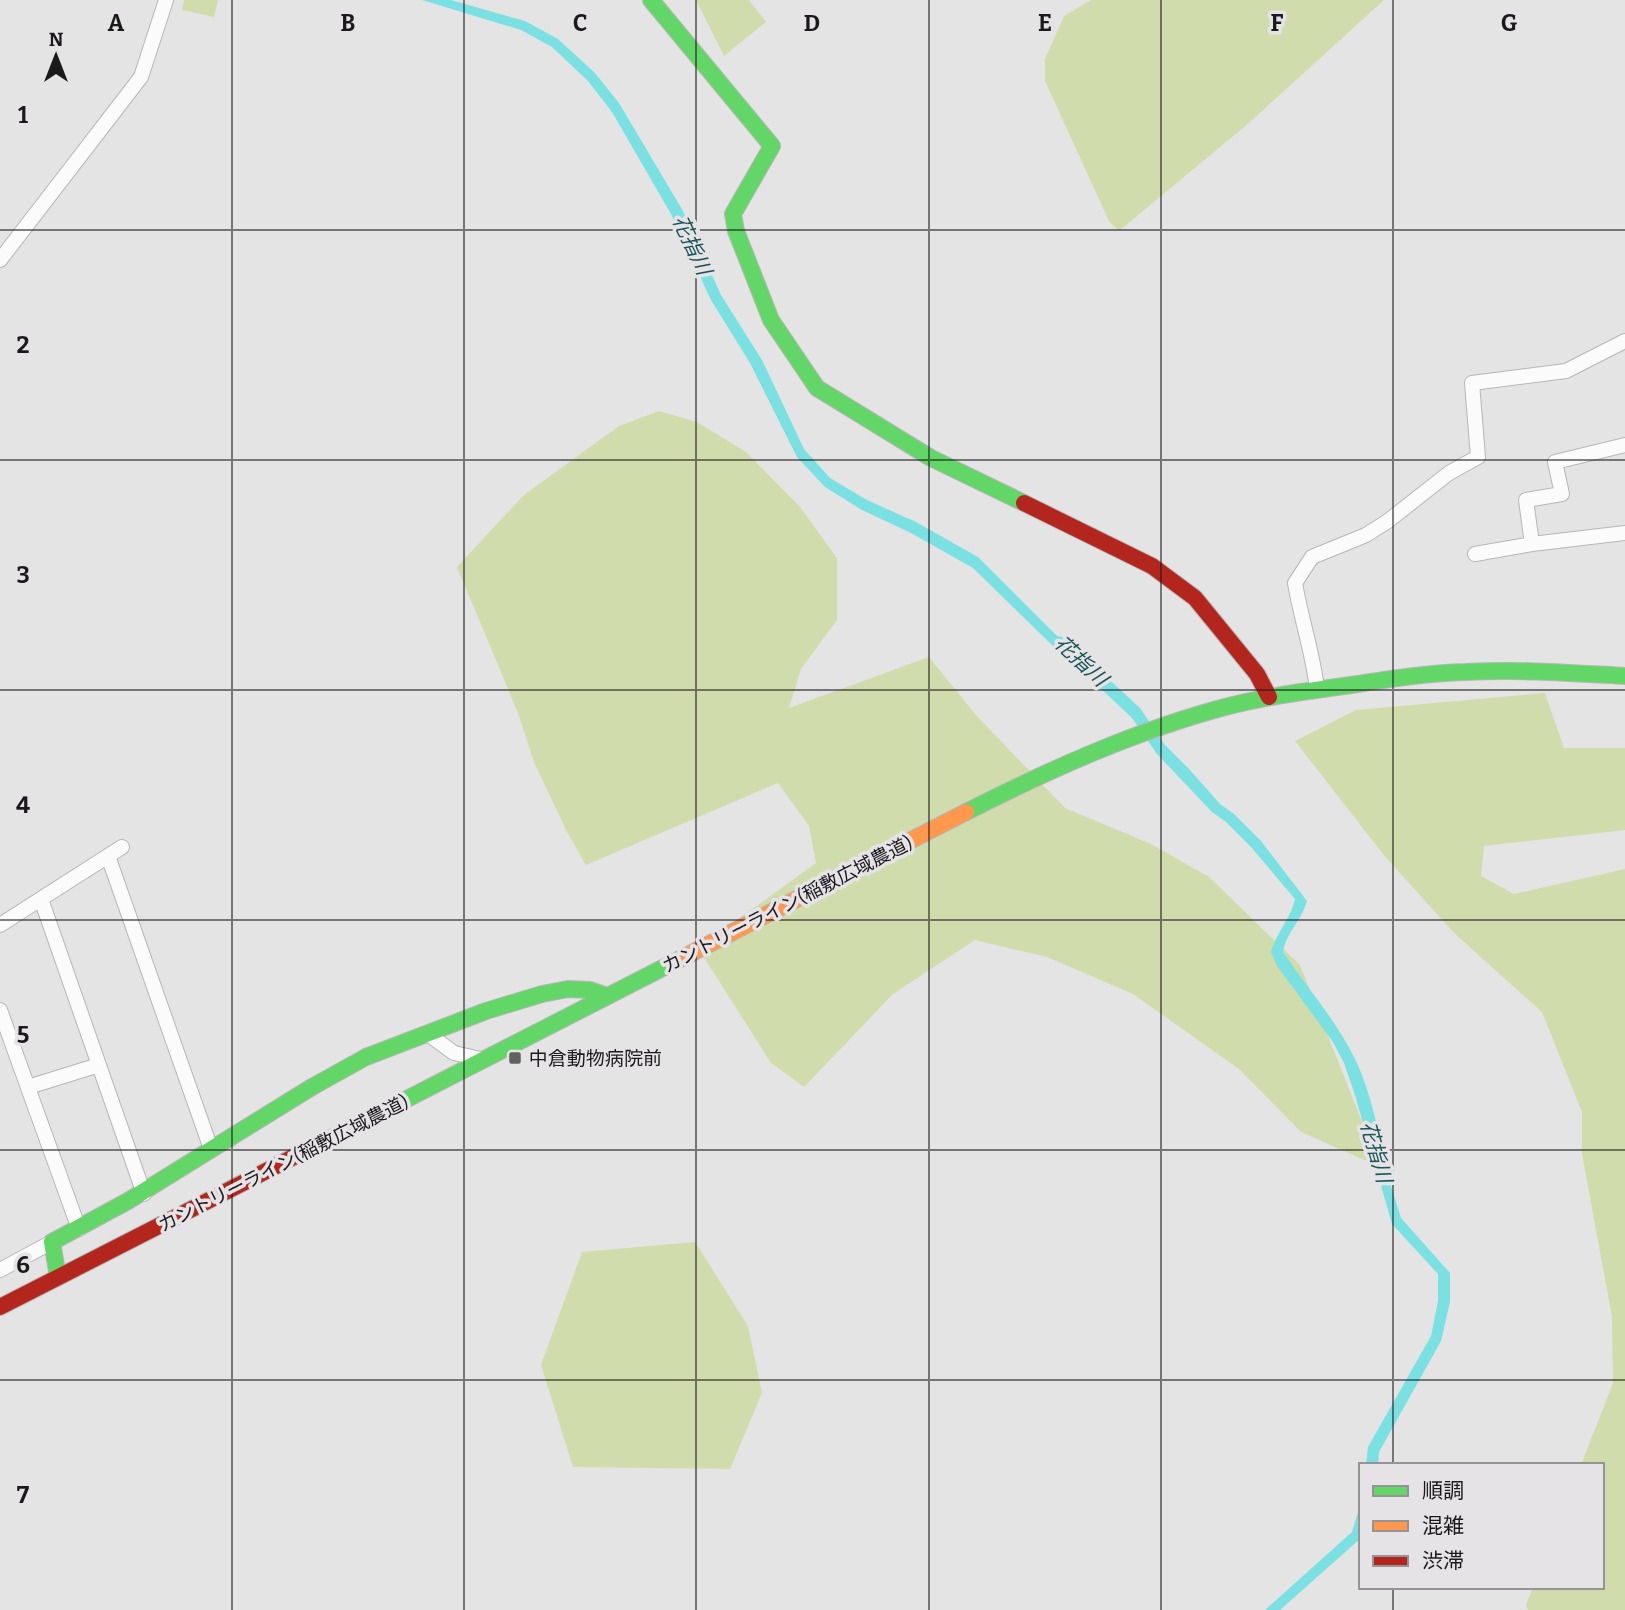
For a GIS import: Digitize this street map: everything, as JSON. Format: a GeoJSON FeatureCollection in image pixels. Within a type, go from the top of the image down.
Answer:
{"type":"FeatureCollection","features":[{"type":"Feature","properties":{"kind":"street"},"geometry":{"type":"LineString","coordinates":[[0,260],[141,77],[166,0]]}},
{"type":"Feature","properties":{"kind":"street"},"geometry":{"type":"LineString","coordinates":[[651,0],[772,146],[733,214],[736,231],[771,320],[817,388],[931,458],[1152,566],[1195,598],[1256,674],[1269,697]]}},
{"type":"Feature","properties":{"kind":"street"},"geometry":{"type":"LineString","coordinates":[[1317,689],[1314,658],[1301,617],[1295,583],[1312,557],[1366,535],[1449,473],[1478,457],[1472,383],[1566,371],[1625,341]]}},
{"type":"Feature","properties":{"kind":"street"},"geometry":{"type":"LineString","coordinates":[[1532,544],[1526,500],[1562,494],[1555,462],[1625,445]]}},
{"type":"Feature","properties":{"kind":"street"},"geometry":{"type":"LineString","coordinates":[[1475,554],[1625,533]]}},
{"type":"Feature","properties":{"kind":"street","name":"カントリーライン(稲敷広域農道)"},"geometry":{"type":"LineString","coordinates":[[0,1307],[1066,763],[1177,721],[1224,707],[1317,689],[1472,672],[1625,676]]}},
{"type":"Feature","properties":{"kind":"street"},"geometry":{"type":"LineString","coordinates":[[0,925],[122,847]]}},
{"type":"Feature","properties":{"kind":"street"},"geometry":{"type":"LineString","coordinates":[[108,856],[211,1149]]}},
{"type":"Feature","properties":{"kind":"street"},"geometry":{"type":"LineString","coordinates":[[41,899],[144,1194]]}},
{"type":"Feature","properties":{"kind":"street"},"geometry":{"type":"LineString","coordinates":[[0,1270],[144,1194],[211,1149],[352,1063],[457,1020],[552,991],[587,989],[607,996]]}},
{"type":"Feature","properties":{"kind":"street"},"geometry":{"type":"LineString","coordinates":[[0,1010],[79,1229]]}},
{"type":"Feature","properties":{"kind":"street"},"geometry":{"type":"LineString","coordinates":[[428,1034],[454,1053],[485,1060]]}},
{"type":"Feature","properties":{"kind":"street"},"geometry":{"type":"LineString","coordinates":[[28,1087],[99,1065]]}},
{"type":"Feature","properties":{"kind":"street"},"geometry":{"type":"LineString","coordinates":[[52,1242],[58,1277]]}},
{"type":"Feature","properties":{"kind":"green space"},"geometry":{"type":"Polygon","coordinates":[[[184,0],[218,0],[214,17],[182,10],[184,0]]]}},
{"type":"Feature","properties":{"kind":"green space"},"geometry":{"type":"Polygon","coordinates":[[[696,0],[749,0],[766,22],[724,56],[696,0]]]}},
{"type":"Feature","properties":{"kind":"green space"},"geometry":{"type":"Polygon","coordinates":[[[1091,0],[1384,0],[1249,123],[1119,231],[1109,221],[1045,81],[1045,59],[1064,16],[1091,0]]]}},
{"type":"Feature","properties":{"kind":"green space"},"geometry":{"type":"Polygon","coordinates":[[[659,411],[697,422],[746,452],[800,507],[837,558],[837,620],[801,669],[789,708],[929,657],[975,714],[1065,808],[1151,844],[1209,877],[1300,965],[1380,1167],[1301,1132],[1239,1069],[1133,994],[1047,957],[975,940],[893,994],[804,1087],[771,1063],[698,948],[816,863],[809,826],[778,783],[586,865],[534,762],[518,713],[457,567],[524,495],[619,426],[659,411]]]}},
{"type":"Feature","properties":{"kind":"green space"},"geometry":{"type":"Polygon","coordinates":[[[1545,693],[1564,748],[1625,748],[1625,830],[1484,846],[1481,876],[1514,894],[1625,869],[1625,1610],[1528,1610],[1526,1605],[1532,1589],[1604,1589],[1604,1463],[1582,1463],[1613,1383],[1612,1317],[1582,1154],[1582,1112],[1542,1012],[1454,933],[1383,854],[1295,741],[1356,710],[1545,693]]]}},
{"type":"Feature","properties":{"kind":"green space"},"geometry":{"type":"Polygon","coordinates":[[[695,1242],[748,1326],[762,1393],[730,1469],[573,1467],[541,1365],[582,1252],[695,1242]]]}},
{"type":"Feature","properties":{"kind":"water","name":"花指川"},"geometry":{"type":"Polygon","coordinates":[[[422,0],[451,0],[525,21],[558,39],[595,73],[619,103],[683,211],[721,295],[762,360],[804,449],[830,478],[978,557],[1057,636],[1063,637],[1140,708],[1165,745],[1220,804],[1261,841],[1307,901],[1283,952],[1331,1018],[1356,1061],[1370,1099],[1386,1170],[1401,1218],[1450,1273],[1450,1302],[1441,1341],[1379,1452],[1378,1463],[1366,1463],[1368,1447],[1431,1336],[1438,1301],[1438,1274],[1392,1224],[1344,1063],[1333,1042],[1277,966],[1271,952],[1295,899],[1251,847],[1212,812],[1157,754],[1132,718],[973,568],[911,533],[862,510],[825,487],[797,457],[750,363],[711,300],[671,214],[612,112],[588,81],[552,47],[521,30],[422,0]]]}},
{"type":"Feature","properties":{"kind":"water"},"geometry":{"type":"Polygon","coordinates":[[[1359,1509],[1359,1540],[1280,1610],[1265,1610],[1352,1532],[1359,1509]]]}},
{"type":"Feature","properties":{"kind":"traffic: fast"},"geometry":{"type":"LineString","coordinates":[[651,0],[772,146],[733,214],[736,231],[771,320],[817,388],[931,458],[1024,503]]}},
{"type":"Feature","properties":{"kind":"traffic: fast"},"geometry":{"type":"LineString","coordinates":[[966,812],[1029,781],[1125,740],[1191,717],[1256,700],[1451,673],[1526,671],[1625,676]]}},
{"type":"Feature","properties":{"kind":"traffic: fast"},"geometry":{"type":"LineString","coordinates":[[360,1123],[686,956]]}},
{"type":"Feature","properties":{"kind":"traffic: fast"},"geometry":{"type":"LineString","coordinates":[[58,1277],[52,1242],[128,1201],[312,1087],[366,1057],[486,1011],[542,994],[568,989],[590,990],[607,996]]}},
{"type":"Feature","properties":{"kind":"traffic: slow"},"geometry":{"type":"LineString","coordinates":[[686,956],[966,812]]}},
{"type":"Feature","properties":{"kind":"traffic: jam"},"geometry":{"type":"LineString","coordinates":[[1024,503],[1152,566],[1195,598],[1257,674],[1269,697]]}},
{"type":"Feature","properties":{"kind":"traffic: jam"},"geometry":{"type":"LineString","coordinates":[[0,1307],[360,1123]]}},
{"type":"Feature","properties":{"kind":"place","name":"中倉動物病院前"},"geometry":{"type":"Point","coordinates":[515,1058]}}]}
